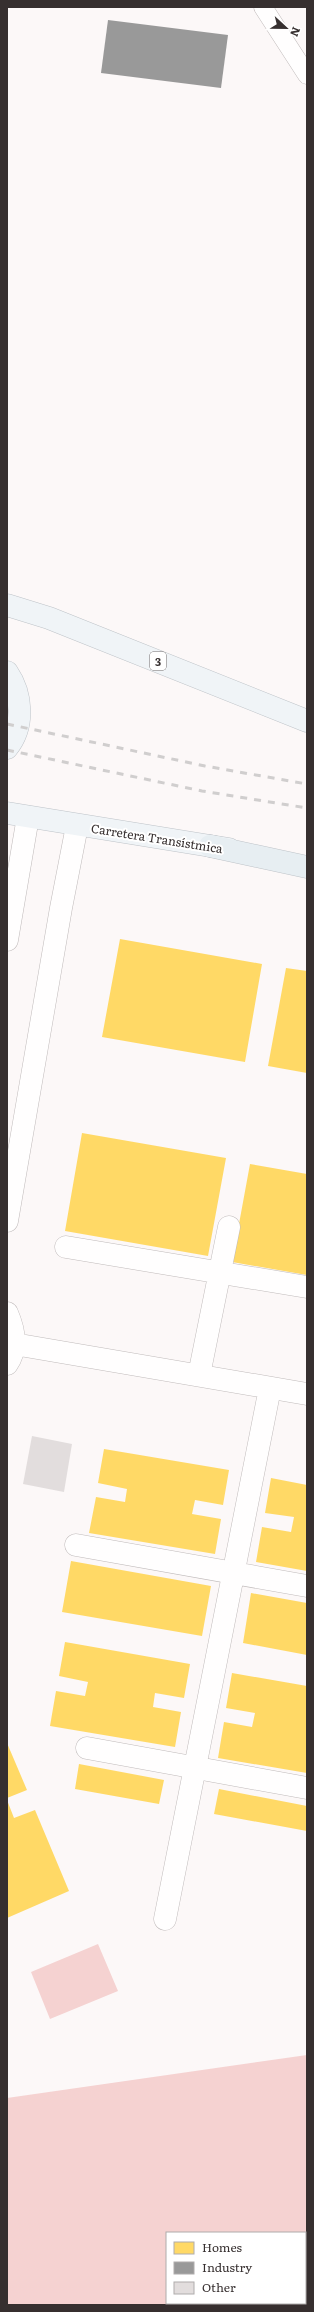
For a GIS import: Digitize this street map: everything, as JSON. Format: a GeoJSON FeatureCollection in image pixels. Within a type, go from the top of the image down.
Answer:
{"type":"FeatureCollection","features":[{"type":"Feature","properties":{"kind":"highway"},"geometry":{"type":"LineString","coordinates":[[210,846],[307,867]]}},
{"type":"Feature","properties":{"kind":"main road","name":"3"},"geometry":{"type":"LineString","coordinates":[[7,605],[56,621],[307,721]]}},
{"type":"Feature","properties":{"kind":"main road"},"geometry":{"type":"LineString","coordinates":[[7,672],[14,682],[19,708],[19,719],[7,748]]}},
{"type":"Feature","properties":{"kind":"main road","name":"Carretera Transístmica"},"geometry":{"type":"LineString","coordinates":[[7,813],[77,826],[307,860]]}},
{"type":"Feature","properties":{"kind":"street"},"geometry":{"type":"LineString","coordinates":[[7,940],[28,817]]}},
{"type":"Feature","properties":{"kind":"street"},"geometry":{"type":"LineString","coordinates":[[7,1221],[59,915],[77,826]]}},
{"type":"Feature","properties":{"kind":"street"},"geometry":{"type":"LineString","coordinates":[[198,1375],[228,1227]]}},
{"type":"Feature","properties":{"kind":"street"},"geometry":{"type":"LineString","coordinates":[[66,1247],[307,1287]]}},
{"type":"Feature","properties":{"kind":"street"},"geometry":{"type":"LineString","coordinates":[[7,1313],[13,1327],[10,1354],[198,1375],[307,1394]]}},
{"type":"Feature","properties":{"kind":"street"},"geometry":{"type":"LineString","coordinates":[[165,1919],[270,1388]]}},
{"type":"Feature","properties":{"kind":"street"},"geometry":{"type":"LineString","coordinates":[[76,1545],[307,1586]]}},
{"type":"Feature","properties":{"kind":"street"},"geometry":{"type":"LineString","coordinates":[[87,1748],[307,1788]]}},
{"type":"Feature","properties":{"kind":"lane"},"geometry":{"type":"LineString","coordinates":[[263,7],[307,75]]}},
{"type":"Feature","properties":{"kind":"shaded area"},"geometry":{"type":"Polygon","coordinates":[[[98,1944],[118,1991],[50,2019],[31,1972],[98,1944]]]}},
{"type":"Feature","properties":{"kind":"shaded area"},"geometry":{"type":"Polygon","coordinates":[[[307,2055],[307,2305],[7,2305],[7,2098],[307,2055]]]}},
{"type":"Feature","properties":{"kind":"building: Homes"},"geometry":{"type":"Polygon","coordinates":[[[120,939],[262,964],[245,1062],[102,1037],[120,939]]]}},
{"type":"Feature","properties":{"kind":"building: Homes"},"geometry":{"type":"Polygon","coordinates":[[[286,968],[307,971],[307,1073],[268,1066],[286,968]]]}},
{"type":"Feature","properties":{"kind":"building: Homes"},"geometry":{"type":"Polygon","coordinates":[[[82,1133],[226,1158],[208,1256],[65,1231],[82,1133]]]}},
{"type":"Feature","properties":{"kind":"building: Homes"},"geometry":{"type":"Polygon","coordinates":[[[250,1164],[307,1174],[307,1275],[232,1262],[250,1164]]]}},
{"type":"Feature","properties":{"kind":"building: Homes"},"geometry":{"type":"Polygon","coordinates":[[[104,1449],[229,1470],[223,1505],[195,1500],[192,1514],[221,1519],[215,1554],[89,1533],[96,1497],[125,1502],[127,1489],[98,1483],[104,1449]]]}},
{"type":"Feature","properties":{"kind":"building: Homes"},"geometry":{"type":"Polygon","coordinates":[[[271,1478],[307,1485],[307,1571],[256,1562],[262,1527],[291,1532],[294,1517],[265,1513],[271,1478]]]}},
{"type":"Feature","properties":{"kind":"building: Homes"},"geometry":{"type":"Polygon","coordinates":[[[71,1561],[211,1586],[202,1636],[62,1612],[71,1561]]]}},
{"type":"Feature","properties":{"kind":"building: Homes"},"geometry":{"type":"Polygon","coordinates":[[[251,1593],[307,1603],[307,1655],[243,1643],[251,1593]]]}},
{"type":"Feature","properties":{"kind":"building: Homes"},"geometry":{"type":"Polygon","coordinates":[[[65,1642],[190,1664],[184,1698],[155,1693],[153,1707],[181,1712],[175,1747],[50,1726],[56,1691],[85,1696],[88,1682],[59,1676],[65,1642]]]}},
{"type":"Feature","properties":{"kind":"building: Homes"},"geometry":{"type":"Polygon","coordinates":[[[232,1673],[307,1686],[307,1773],[218,1758],[224,1722],[252,1727],[255,1713],[226,1708],[232,1673]]]}},
{"type":"Feature","properties":{"kind":"building: Homes"},"geometry":{"type":"Polygon","coordinates":[[[7,1743],[27,1790],[7,1798],[7,1743]]]}},
{"type":"Feature","properties":{"kind":"building: Homes"},"geometry":{"type":"Polygon","coordinates":[[[79,1764],[164,1780],[159,1804],[75,1789],[79,1764]]]}},
{"type":"Feature","properties":{"kind":"building: Homes"},"geometry":{"type":"Polygon","coordinates":[[[219,1789],[307,1806],[307,1831],[214,1814],[219,1789]]]}},
{"type":"Feature","properties":{"kind":"building: Homes"},"geometry":{"type":"Polygon","coordinates":[[[7,1800],[14,1818],[35,1810],[69,1891],[7,1918],[7,1800]]]}},
{"type":"Feature","properties":{"kind":"building: Industry"},"geometry":{"type":"Polygon","coordinates":[[[108,20],[228,35],[221,88],[101,73],[108,20]]]}},
{"type":"Feature","properties":{"kind":"building: Other"},"geometry":{"type":"Polygon","coordinates":[[[32,1436],[72,1444],[64,1492],[23,1484],[32,1436]]]}},
{"type":"Feature","properties":{"kind":"railway"},"geometry":{"type":"LineString","coordinates":[[7,724],[205,766],[307,784]]}},
{"type":"Feature","properties":{"kind":"railway"},"geometry":{"type":"LineString","coordinates":[[7,750],[202,791],[307,808]]}}]}
